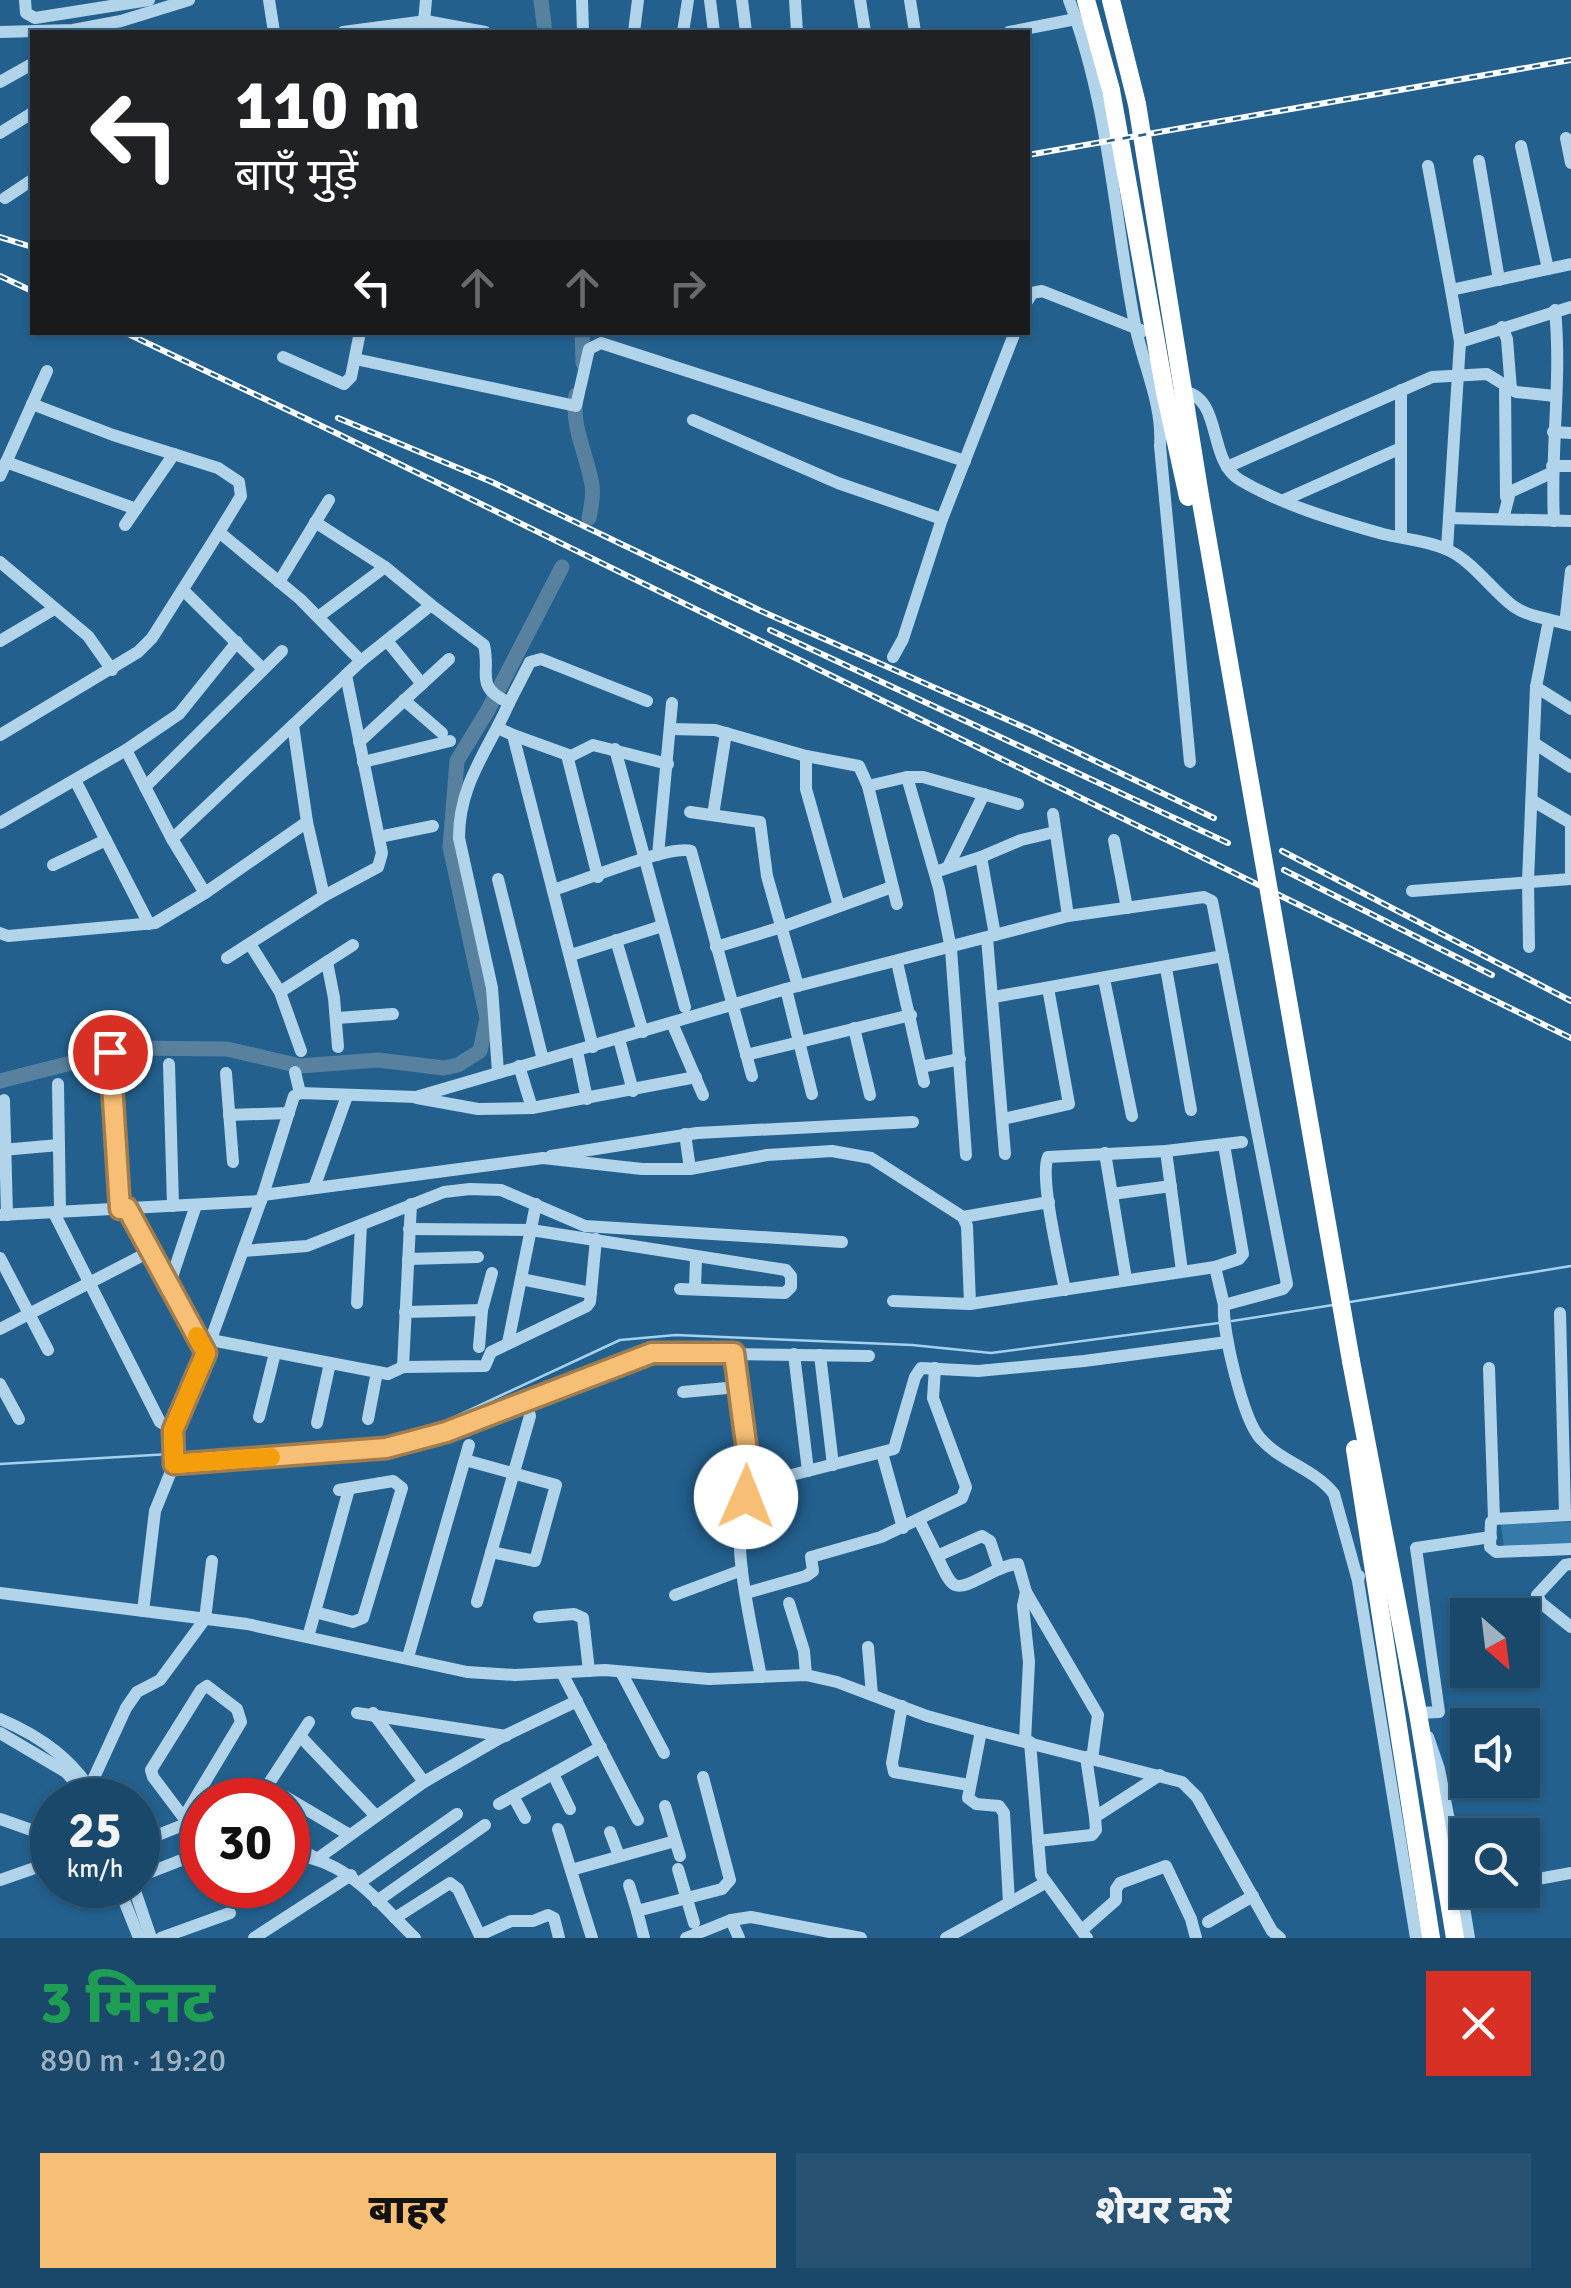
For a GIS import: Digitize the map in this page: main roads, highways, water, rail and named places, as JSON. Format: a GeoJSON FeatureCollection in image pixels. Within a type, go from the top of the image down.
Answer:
{"type":"FeatureCollection","features":[{"type":"Feature","properties":{"kind":"highway"},"geometry":{"type":"LineString","coordinates":[[1086,0],[1112,90],[1145,332],[1194,497]]}},
{"type":"Feature","properties":{"kind":"highway"},"geometry":{"type":"LineString","coordinates":[[1111,0],[1137,104],[1194,497],[1345,1361],[1418,1713],[1455,1938]]}},
{"type":"Feature","properties":{"kind":"highway"},"geometry":{"type":"LineString","coordinates":[[1345,1361],[1431,1938]]}},
{"type":"Feature","properties":{"kind":"waterway"},"geometry":{"type":"LineString","coordinates":[[541,0],[545,30]]}},
{"type":"Feature","properties":{"kind":"waterway"},"geometry":{"type":"LineString","coordinates":[[582,335],[583,363]]}},
{"type":"Feature","properties":{"kind":"waterway"},"geometry":{"type":"LineString","coordinates":[[576,395],[578,430],[593,489],[589,518]]}},
{"type":"Feature","properties":{"kind":"waterway"},"geometry":{"type":"LineString","coordinates":[[0,1081],[130,1048],[227,1049],[300,1066],[378,1060],[444,1068],[458,1065],[480,1051],[487,1018],[450,847],[457,761],[562,567]]}},
{"type":"Feature","properties":{"kind":"waterway"},"geometry":{"type":"LineString","coordinates":[[1350,1302],[1571,1266]]}},
{"type":"Feature","properties":{"kind":"waterway"},"geometry":{"type":"LineString","coordinates":[[1232,1321],[1333,1305]]}},
{"type":"Feature","properties":{"kind":"waterway"},"geometry":{"type":"LineString","coordinates":[[416,1435],[620,1340],[676,1335],[912,1345],[991,1353],[1219,1323]]}},
{"type":"Feature","properties":{"kind":"waterway"},"geometry":{"type":"LineString","coordinates":[[178,1454],[360,1445]]}},
{"type":"Feature","properties":{"kind":"waterway"},"geometry":{"type":"LineString","coordinates":[[0,1464],[170,1454]]}},
{"type":"Feature","properties":{"kind":"railway"},"geometry":{"type":"LineString","coordinates":[[1030,155],[1571,60]]}},
{"type":"Feature","properties":{"kind":"railway"},"geometry":{"type":"LineString","coordinates":[[0,237],[30,246]]}},
{"type":"Feature","properties":{"kind":"railway"},"geometry":{"type":"LineString","coordinates":[[0,276],[30,290]]}},
{"type":"Feature","properties":{"kind":"railway"},"geometry":{"type":"LineString","coordinates":[[130,335],[1571,1038]]}},
{"type":"Feature","properties":{"kind":"railway"},"geometry":{"type":"LineString","coordinates":[[338,418],[492,482],[761,611],[1035,732],[1214,818]]}},
{"type":"Feature","properties":{"kind":"railway"},"geometry":{"type":"LineString","coordinates":[[770,630],[1228,843]]}},
{"type":"Feature","properties":{"kind":"railway"},"geometry":{"type":"LineString","coordinates":[[1282,851],[1571,1001]]}},
{"type":"Feature","properties":{"kind":"railway"},"geometry":{"type":"LineString","coordinates":[[1284,870],[1492,975]]}}]}
